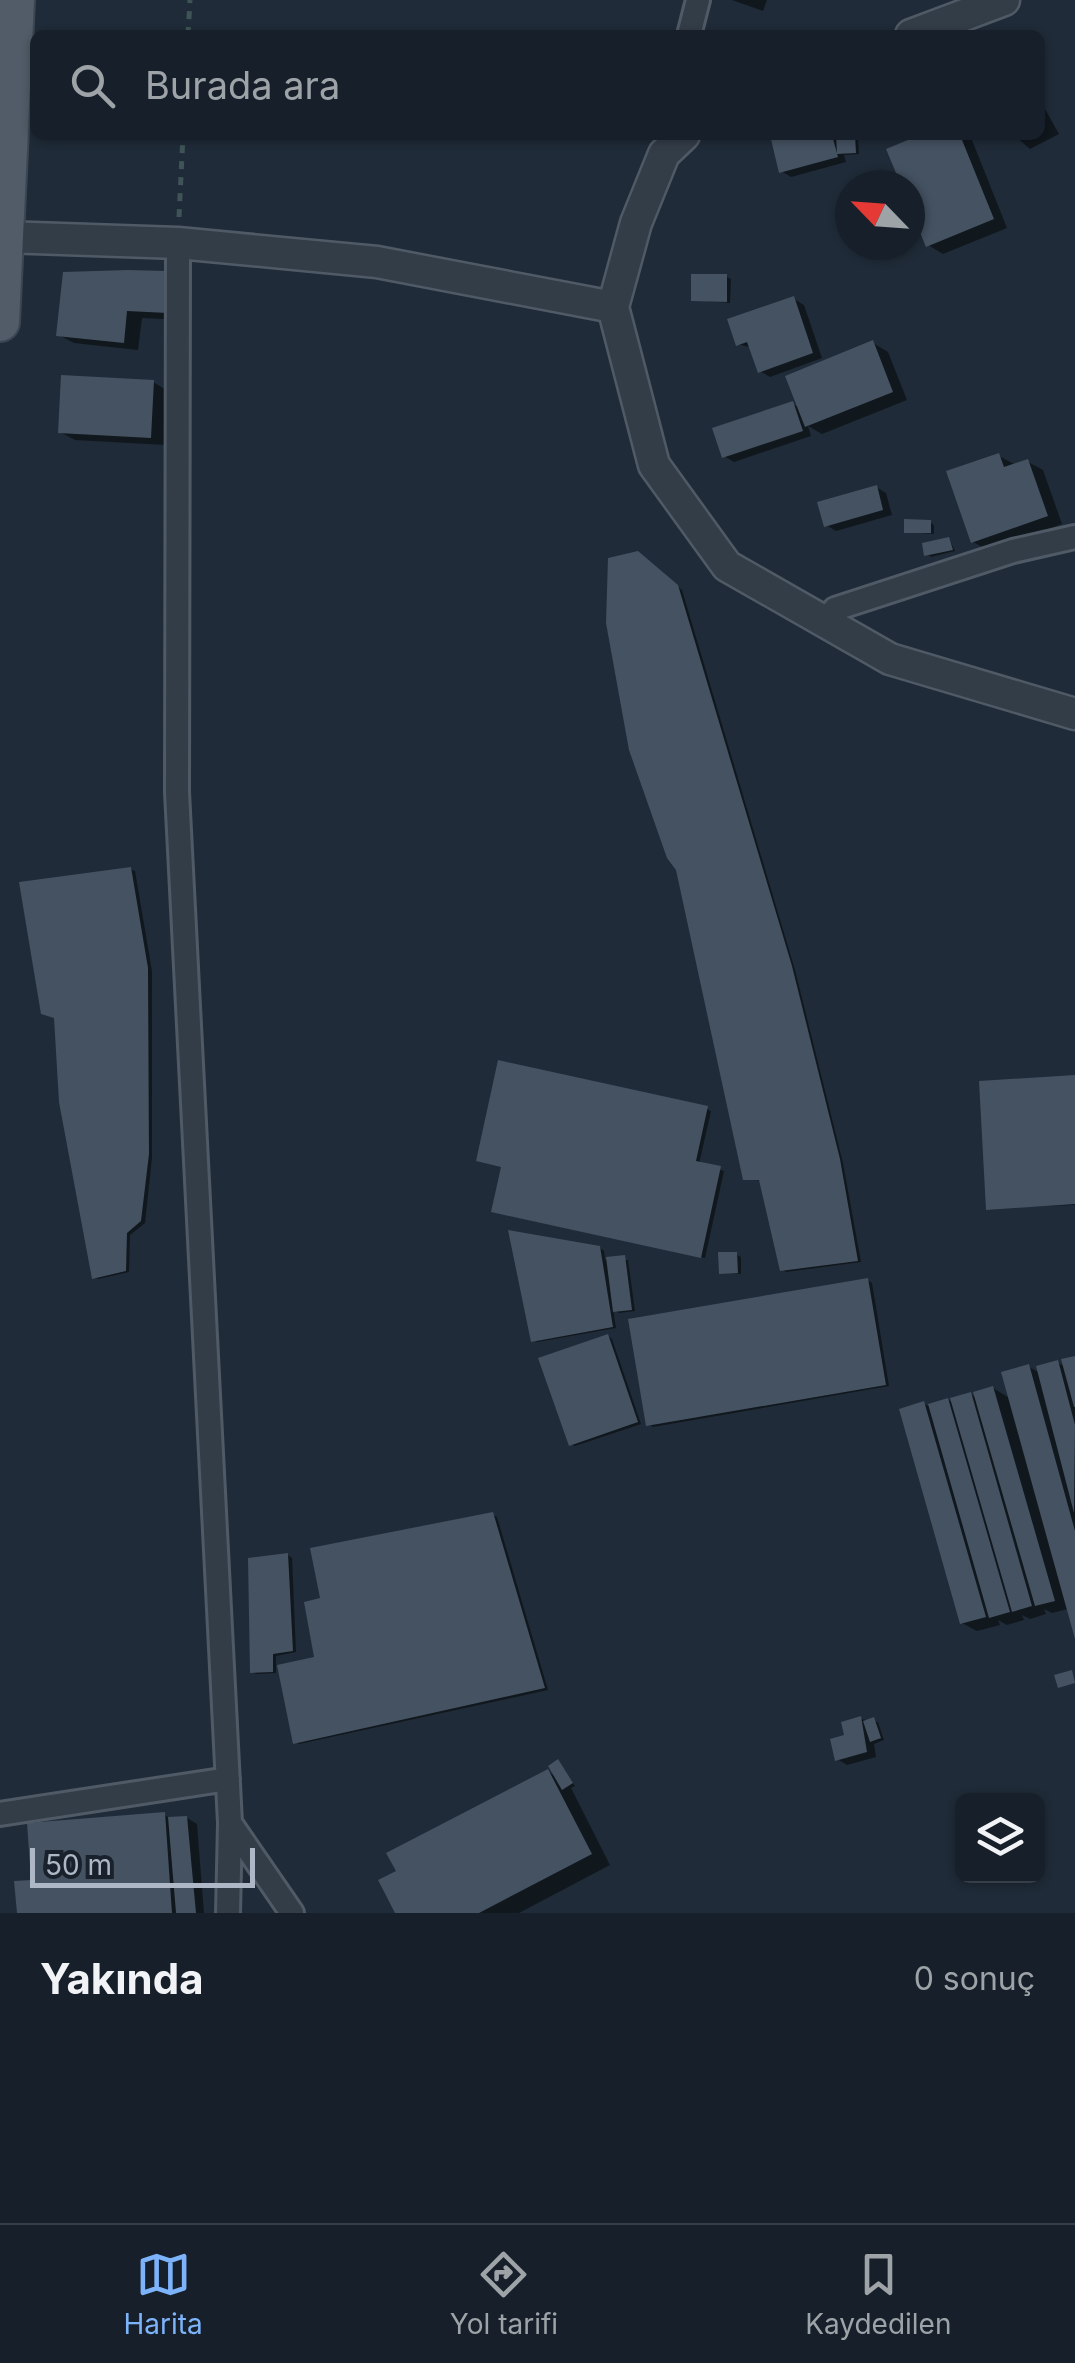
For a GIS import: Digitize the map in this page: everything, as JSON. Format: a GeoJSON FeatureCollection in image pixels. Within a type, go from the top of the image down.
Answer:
{"type":"FeatureCollection","features":[{"type":"Feature","properties":{"kind":"main road"},"geometry":{"type":"LineString","coordinates":[[0,322],[16,0]]}},
{"type":"Feature","properties":{"kind":"street"},"geometry":{"type":"LineString","coordinates":[[690,30],[698,0]]}},
{"type":"Feature","properties":{"kind":"street"},"geometry":{"type":"LineString","coordinates":[[924,30],[1004,0]]}},
{"type":"Feature","properties":{"kind":"street"},"geometry":{"type":"LineString","coordinates":[[672,142],[636,223],[613,307],[654,465],[728,566],[890,659],[1075,714]]}},
{"type":"Feature","properties":{"kind":"street"},"geometry":{"type":"LineString","coordinates":[[2,236],[178,243],[376,262],[613,307]]}},
{"type":"Feature","properties":{"kind":"street"},"geometry":{"type":"LineString","coordinates":[[178,243],[177,792],[230,1822],[228,1913]]}},
{"type":"Feature","properties":{"kind":"street"},"geometry":{"type":"LineString","coordinates":[[824,621],[836,609],[1013,551],[1075,537]]}},
{"type":"Feature","properties":{"kind":"street"},"geometry":{"type":"LineString","coordinates":[[0,1814],[228,1779]]}},
{"type":"Feature","properties":{"kind":"street"},"geometry":{"type":"LineString","coordinates":[[230,1822],[292,1913]]}},
{"type":"Feature","properties":{"kind":"path"},"geometry":{"type":"LineString","coordinates":[[188,30],[190,0]]}},
{"type":"Feature","properties":{"kind":"path"},"geometry":{"type":"LineString","coordinates":[[178,243],[183,140]]}},
{"type":"Feature","properties":{"kind":"building"},"geometry":{"type":"Polygon","coordinates":[[[771,140],[833,140],[838,157],[779,173],[771,140]]]}},
{"type":"Feature","properties":{"kind":"building"},"geometry":{"type":"Polygon","coordinates":[[[836,140],[855,140],[856,153],[837,154],[836,140]]]}},
{"type":"Feature","properties":{"kind":"building"},"geometry":{"type":"Polygon","coordinates":[[[908,140],[962,140],[994,219],[926,247],[925,170],[895,170],[886,149],[908,140]]]}},
{"type":"Feature","properties":{"kind":"building"},"geometry":{"type":"Polygon","coordinates":[[[166,271],[168,313],[127,311],[124,343],[56,336],[63,272],[166,271]]]}},
{"type":"Feature","properties":{"kind":"building"},"geometry":{"type":"Polygon","coordinates":[[[691,274],[727,274],[727,302],[691,301],[691,274]]]}},
{"type":"Feature","properties":{"kind":"building"},"geometry":{"type":"Polygon","coordinates":[[[794,296],[813,353],[758,373],[747,342],[736,346],[727,319],[794,296]]]}},
{"type":"Feature","properties":{"kind":"building"},"geometry":{"type":"Polygon","coordinates":[[[873,340],[893,392],[805,427],[785,376],[873,340]]]}},
{"type":"Feature","properties":{"kind":"building"},"geometry":{"type":"Polygon","coordinates":[[[61,375],[154,380],[151,438],[58,433],[61,375]]]}},
{"type":"Feature","properties":{"kind":"building"},"geometry":{"type":"Polygon","coordinates":[[[793,401],[803,431],[722,458],[712,428],[793,401]]]}},
{"type":"Feature","properties":{"kind":"building"},"geometry":{"type":"Polygon","coordinates":[[[999,453],[1004,467],[1028,459],[1048,516],[971,543],[946,471],[999,453]]]}},
{"type":"Feature","properties":{"kind":"building"},"geometry":{"type":"Polygon","coordinates":[[[877,485],[883,510],[824,527],[817,502],[877,485]]]}},
{"type":"Feature","properties":{"kind":"building"},"geometry":{"type":"Polygon","coordinates":[[[904,519],[931,520],[931,533],[904,533],[904,519]]]}},
{"type":"Feature","properties":{"kind":"building"},"geometry":{"type":"Polygon","coordinates":[[[949,537],[953,550],[924,556],[922,543],[949,537]]]}},
{"type":"Feature","properties":{"kind":"building"},"geometry":{"type":"Polygon","coordinates":[[[638,551],[678,585],[792,966],[840,1159],[858,1261],[780,1271],[759,1180],[743,1180],[676,870],[667,858],[629,750],[606,623],[608,558],[638,551]]]}},
{"type":"Feature","properties":{"kind":"building"},"geometry":{"type":"Polygon","coordinates":[[[131,867],[148,968],[149,1154],[141,1221],[127,1233],[126,1271],[92,1279],[59,1102],[54,1018],[41,1014],[19,882],[131,867]]]}},
{"type":"Feature","properties":{"kind":"building"},"geometry":{"type":"Polygon","coordinates":[[[498,1060],[708,1106],[696,1161],[721,1166],[701,1258],[491,1212],[501,1167],[476,1161],[498,1060]]]}},
{"type":"Feature","properties":{"kind":"building"},"geometry":{"type":"Polygon","coordinates":[[[1075,1075],[1075,1204],[986,1210],[979,1081],[1075,1075]]]}},
{"type":"Feature","properties":{"kind":"building"},"geometry":{"type":"Polygon","coordinates":[[[508,1230],[600,1246],[613,1327],[531,1342],[508,1230]]]}},
{"type":"Feature","properties":{"kind":"building"},"geometry":{"type":"Polygon","coordinates":[[[718,1252],[737,1252],[738,1273],[719,1274],[718,1252]]]}},
{"type":"Feature","properties":{"kind":"building"},"geometry":{"type":"Polygon","coordinates":[[[625,1255],[632,1310],[613,1312],[606,1257],[625,1255]]]}},
{"type":"Feature","properties":{"kind":"building"},"geometry":{"type":"Polygon","coordinates":[[[868,1278],[886,1385],[646,1426],[628,1319],[868,1278]]]}},
{"type":"Feature","properties":{"kind":"building"},"geometry":{"type":"Polygon","coordinates":[[[608,1334],[638,1422],[569,1446],[538,1358],[608,1334]]]}},
{"type":"Feature","properties":{"kind":"building"},"geometry":{"type":"Polygon","coordinates":[[[1075,1356],[1075,1407],[1074,1407],[1061,1359],[1075,1356]]]}},
{"type":"Feature","properties":{"kind":"building"},"geometry":{"type":"Polygon","coordinates":[[[1058,1360],[1075,1425],[1074,1513],[1036,1366],[1058,1360]]]}},
{"type":"Feature","properties":{"kind":"building"},"geometry":{"type":"Polygon","coordinates":[[[1029,1364],[1075,1531],[1075,1639],[1001,1372],[1029,1364]]]}},
{"type":"Feature","properties":{"kind":"building"},"geometry":{"type":"Polygon","coordinates":[[[993,1386],[1055,1601],[1035,1606],[973,1392],[993,1386]]]}},
{"type":"Feature","properties":{"kind":"building"},"geometry":{"type":"Polygon","coordinates":[[[971,1392],[1032,1606],[1012,1612],[950,1398],[971,1392]]]}},
{"type":"Feature","properties":{"kind":"building"},"geometry":{"type":"Polygon","coordinates":[[[948,1398],[1010,1612],[989,1618],[928,1404],[948,1398]]]}},
{"type":"Feature","properties":{"kind":"building"},"geometry":{"type":"Polygon","coordinates":[[[924,1401],[986,1617],[960,1624],[899,1409],[924,1401]]]}},
{"type":"Feature","properties":{"kind":"building"},"geometry":{"type":"Polygon","coordinates":[[[493,1512],[545,1688],[293,1744],[277,1665],[314,1657],[304,1602],[320,1598],[310,1548],[493,1512]]]}},
{"type":"Feature","properties":{"kind":"building"},"geometry":{"type":"Polygon","coordinates":[[[288,1553],[293,1651],[273,1654],[273,1672],[250,1673],[248,1558],[288,1553]]]}},
{"type":"Feature","properties":{"kind":"building"},"geometry":{"type":"Polygon","coordinates":[[[1072,1670],[1075,1683],[1058,1688],[1054,1675],[1072,1670]]]}},
{"type":"Feature","properties":{"kind":"building"},"geometry":{"type":"Polygon","coordinates":[[[861,1716],[867,1752],[835,1761],[830,1739],[844,1735],[841,1722],[861,1716]]]}},
{"type":"Feature","properties":{"kind":"building"},"geometry":{"type":"Polygon","coordinates":[[[874,1717],[881,1738],[870,1742],[863,1721],[874,1717]]]}},
{"type":"Feature","properties":{"kind":"building"},"geometry":{"type":"Polygon","coordinates":[[[558,1759],[573,1783],[562,1790],[548,1766],[558,1759]]]}},
{"type":"Feature","properties":{"kind":"building"},"geometry":{"type":"Polygon","coordinates":[[[548,1769],[592,1854],[479,1913],[395,1913],[378,1880],[396,1871],[386,1853],[548,1769]]]}},
{"type":"Feature","properties":{"kind":"building"},"geometry":{"type":"Polygon","coordinates":[[[165,1812],[172,1913],[17,1913],[14,1881],[31,1880],[27,1823],[165,1812]]]}},
{"type":"Feature","properties":{"kind":"building"},"geometry":{"type":"Polygon","coordinates":[[[187,1816],[196,1913],[176,1913],[168,1817],[187,1816]]]}}]}
